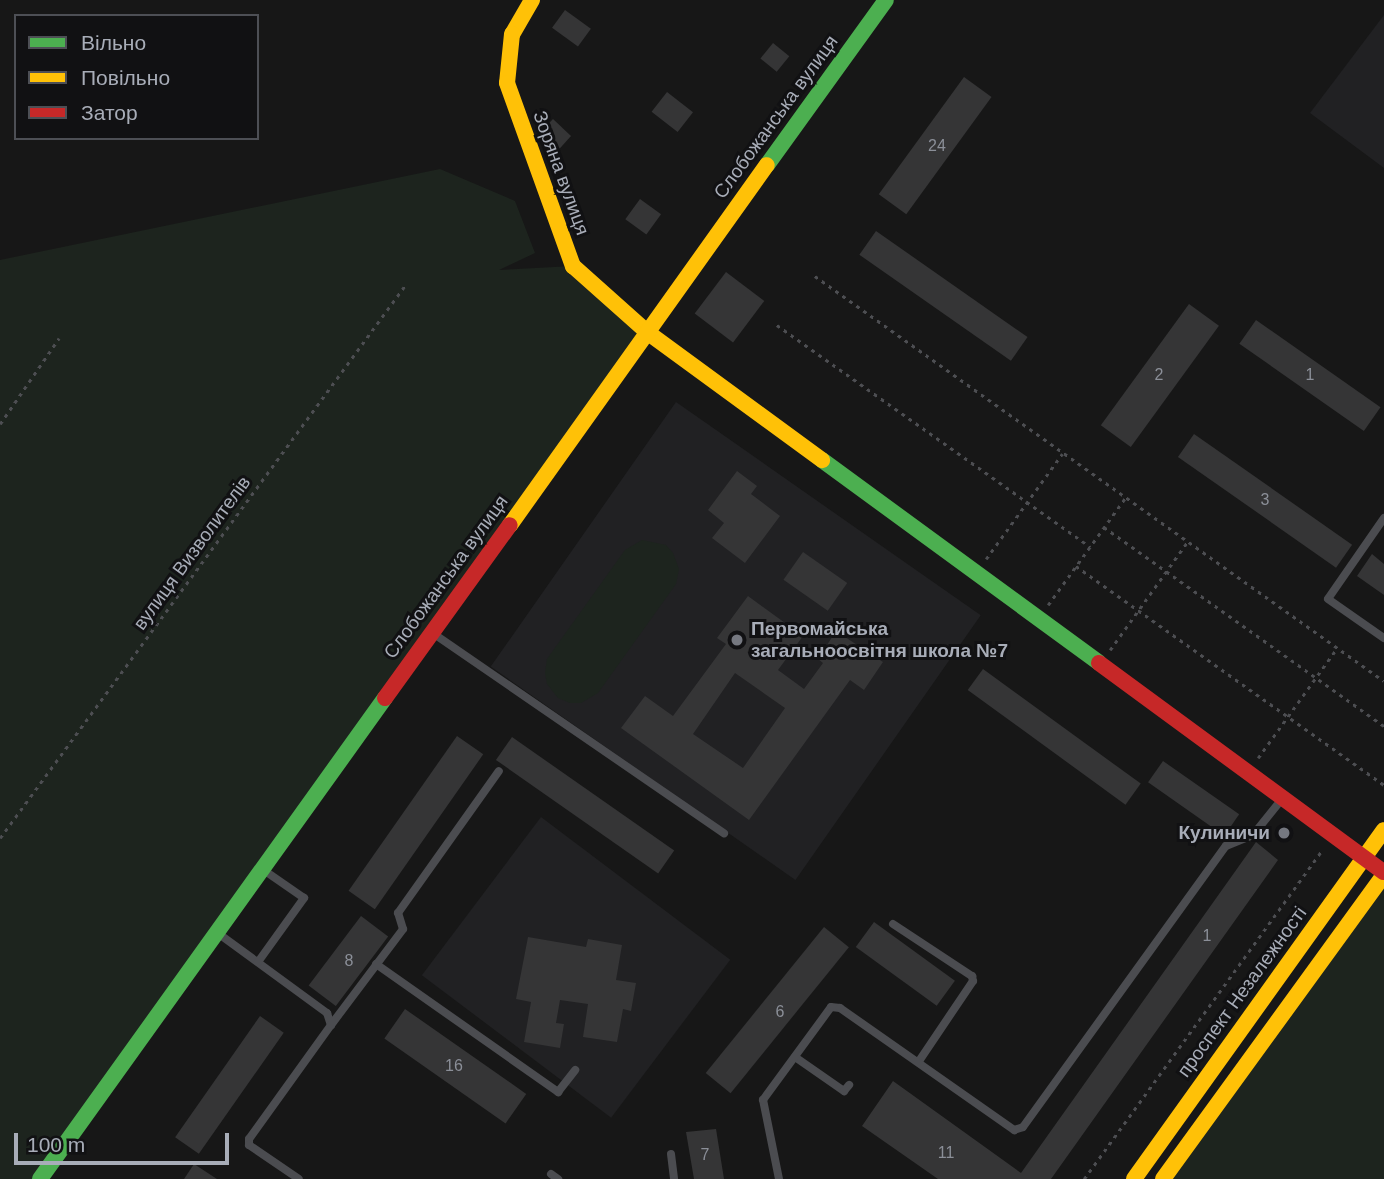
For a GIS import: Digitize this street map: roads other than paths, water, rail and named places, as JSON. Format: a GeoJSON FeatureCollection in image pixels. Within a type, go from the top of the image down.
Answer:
{"type":"FeatureCollection","features":[{"type":"Feature","properties":{"kind":"street","name":"Зоряна вулиця"},"geometry":{"type":"LineString","coordinates":[[532,0],[512,34],[507,83],[573,266],[647,332],[1384,874]]}},
{"type":"Feature","properties":{"kind":"street","name":"Слобожанська вулиця"},"geometry":{"type":"LineString","coordinates":[[40,1179],[886,0]]}},
{"type":"Feature","properties":{"kind":"street","name":"проспект Незалежності"},"geometry":{"type":"LineString","coordinates":[[1134,1179],[1384,830]]}},
{"type":"Feature","properties":{"kind":"street"},"geometry":{"type":"LineString","coordinates":[[1163,1179],[1384,874]]}},
{"type":"Feature","properties":{"kind":"lane"},"geometry":{"type":"LineString","coordinates":[[1384,518],[1328,599],[1384,638]]}},
{"type":"Feature","properties":{"kind":"lane"},"geometry":{"type":"LineString","coordinates":[[432,632],[724,833]]}},
{"type":"Feature","properties":{"kind":"lane"},"geometry":{"type":"LineString","coordinates":[[299,1179],[249,1145],[249,1139],[403,929],[398,913],[499,771]]}},
{"type":"Feature","properties":{"kind":"lane"},"geometry":{"type":"LineString","coordinates":[[779,1179],[763,1100],[831,1007],[840,1007],[1014,1130],[1023,1127],[1226,846],[1253,835],[1283,798]]}},
{"type":"Feature","properties":{"kind":"lane"},"geometry":{"type":"LineString","coordinates":[[258,962],[304,898],[262,869]]}},
{"type":"Feature","properties":{"kind":"lane"},"geometry":{"type":"LineString","coordinates":[[893,924],[972,976],[973,981],[919,1061]]}},
{"type":"Feature","properties":{"kind":"lane"},"geometry":{"type":"LineString","coordinates":[[217,932],[327,1013],[331,1025]]}},
{"type":"Feature","properties":{"kind":"lane"},"geometry":{"type":"LineString","coordinates":[[376,964],[558,1092],[575,1070]]}},
{"type":"Feature","properties":{"kind":"lane"},"geometry":{"type":"LineString","coordinates":[[795,1057],[844,1091],[849,1085]]}},
{"type":"Feature","properties":{"kind":"lane"},"geometry":{"type":"LineString","coordinates":[[671,1154],[674,1179]]}},
{"type":"Feature","properties":{"kind":"place","name":"Первомайська загальноосвітня школа №7"},"geometry":{"type":"Point","coordinates":[737,640]}},
{"type":"Feature","properties":{"kind":"place","name":"Кулиничи"},"geometry":{"type":"Point","coordinates":[1284,833]}}]}
